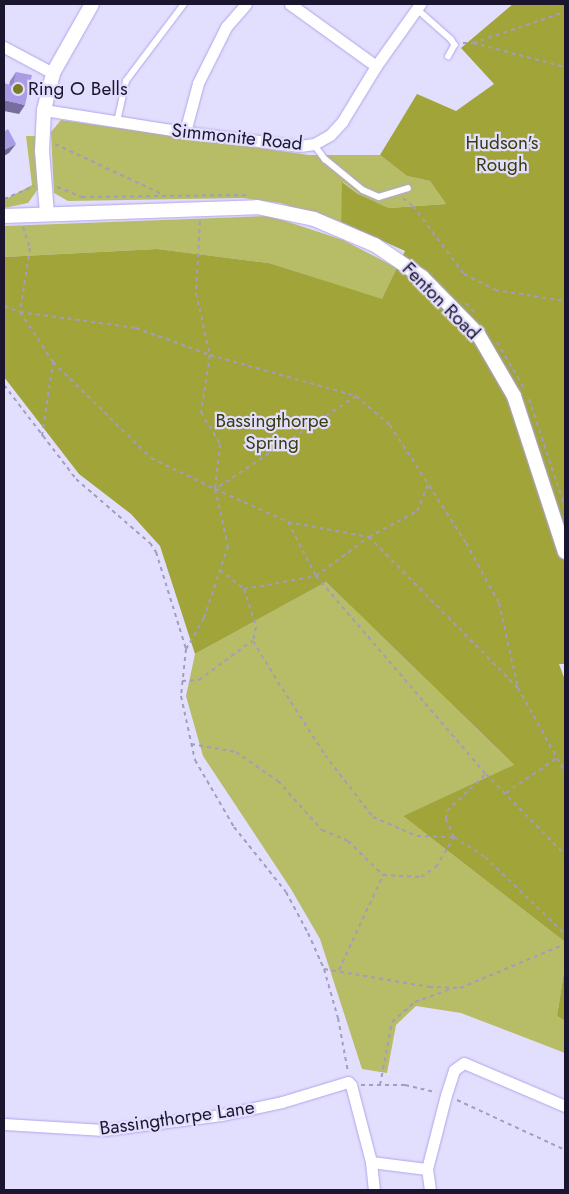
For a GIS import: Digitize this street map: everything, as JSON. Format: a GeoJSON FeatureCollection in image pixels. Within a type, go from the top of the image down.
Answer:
{"type":"FeatureCollection","features":[{"type":"Feature","properties":{"kind":"street"},"geometry":{"type":"LineString","coordinates":[[47,214],[43,135],[44,110],[53,73],[92,4]]}},
{"type":"Feature","properties":{"kind":"street"},"geometry":{"type":"LineString","coordinates":[[185,132],[198,84],[226,27],[246,4]]}},
{"type":"Feature","properties":{"kind":"street"},"geometry":{"type":"LineString","coordinates":[[290,4],[376,66]]}},
{"type":"Feature","properties":{"kind":"street","name":"Simmonite Road"},"geometry":{"type":"LineString","coordinates":[[44,110],[185,132],[300,146],[314,144],[330,135],[342,122],[376,66],[418,6]]}},
{"type":"Feature","properties":{"kind":"street"},"geometry":{"type":"LineString","coordinates":[[4,47],[53,73]]}},
{"type":"Feature","properties":{"kind":"street","name":"Fenton Road"},"geometry":{"type":"LineString","coordinates":[[4,216],[201,207],[257,207],[314,219],[375,245],[422,277],[478,334],[514,396],[565,552]]}},
{"type":"Feature","properties":{"kind":"street"},"geometry":{"type":"LineString","coordinates":[[430,1190],[427,1169],[446,1095],[454,1070],[464,1063],[565,1106]]}},
{"type":"Feature","properties":{"kind":"street"},"geometry":{"type":"LineString","coordinates":[[350,1083],[371,1162],[374,1190]]}},
{"type":"Feature","properties":{"kind":"street","name":"Bassingthorpe Lane"},"geometry":{"type":"LineString","coordinates":[[4,1124],[104,1130],[221,1115],[282,1102],[350,1083]]}},
{"type":"Feature","properties":{"kind":"street"},"geometry":{"type":"LineString","coordinates":[[371,1162],[427,1169]]}},
{"type":"Feature","properties":{"kind":"lane"},"geometry":{"type":"LineString","coordinates":[[118,122],[126,81],[184,4]]}},
{"type":"Feature","properties":{"kind":"lane"},"geometry":{"type":"LineString","coordinates":[[418,6],[455,45],[449,56]]}},
{"type":"Feature","properties":{"kind":"lane"},"geometry":{"type":"LineString","coordinates":[[314,144],[325,159],[363,190],[379,197],[397,194],[408,188]]}},
{"type":"Feature","properties":{"kind":"path"},"geometry":{"type":"LineString","coordinates":[[455,45],[473,43],[565,12]]}},
{"type":"Feature","properties":{"kind":"path"},"geometry":{"type":"LineString","coordinates":[[473,43],[565,67]]}},
{"type":"Feature","properties":{"kind":"path"},"geometry":{"type":"LineString","coordinates":[[43,135],[54,144],[164,195],[185,208]]}},
{"type":"Feature","properties":{"kind":"path"},"geometry":{"type":"LineString","coordinates":[[4,199],[45,182],[82,198],[164,195],[256,196]]}},
{"type":"Feature","properties":{"kind":"path"},"geometry":{"type":"LineString","coordinates":[[397,194],[413,206],[464,274],[495,290],[565,301]]}},
{"type":"Feature","properties":{"kind":"path"},"geometry":{"type":"LineString","coordinates":[[201,207],[196,293],[210,355],[201,412],[220,444],[215,489],[228,546],[204,618],[186,649],[181,696],[195,760],[234,827],[286,892],[324,969],[340,1028],[350,1083],[405,1085],[446,1095],[565,1150]]}},
{"type":"Feature","properties":{"kind":"path"},"geometry":{"type":"LineString","coordinates":[[19,215],[30,248],[20,312],[53,362],[151,458],[288,522],[369,537],[518,688],[565,772]]}},
{"type":"Feature","properties":{"kind":"path"},"geometry":{"type":"LineString","coordinates":[[465,302],[478,316]]}},
{"type":"Feature","properties":{"kind":"path"},"geometry":{"type":"LineString","coordinates":[[4,306],[20,312],[136,328],[210,355],[356,396],[390,425],[499,603],[518,688]]}},
{"type":"Feature","properties":{"kind":"path"},"geometry":{"type":"LineString","coordinates":[[496,340],[523,385],[543,435],[565,508]]}},
{"type":"Feature","properties":{"kind":"path"},"geometry":{"type":"LineString","coordinates":[[42,437],[53,362]]}},
{"type":"Feature","properties":{"kind":"path"},"geometry":{"type":"LineString","coordinates":[[4,385],[76,479],[153,548],[186,649]]}},
{"type":"Feature","properties":{"kind":"path"},"geometry":{"type":"LineString","coordinates":[[215,489],[356,396]]}},
{"type":"Feature","properties":{"kind":"path"},"geometry":{"type":"LineString","coordinates":[[244,590],[316,576],[369,537],[417,511],[428,485]]}},
{"type":"Feature","properties":{"kind":"path"},"geometry":{"type":"LineString","coordinates":[[288,522],[316,576],[486,774],[506,792],[565,855]]}},
{"type":"Feature","properties":{"kind":"path"},"geometry":{"type":"LineString","coordinates":[[182,681],[199,680],[253,641],[256,627],[244,590],[220,570]]}},
{"type":"Feature","properties":{"kind":"path"},"geometry":{"type":"LineString","coordinates":[[253,641],[326,755],[373,817],[417,836],[454,837],[486,857],[565,934]]}},
{"type":"Feature","properties":{"kind":"path"},"geometry":{"type":"LineString","coordinates":[[191,744],[236,752],[278,781],[322,830],[348,841],[383,875],[421,877],[436,866],[454,837]]}},
{"type":"Feature","properties":{"kind":"path"},"geometry":{"type":"LineString","coordinates":[[506,792],[557,758]]}},
{"type":"Feature","properties":{"kind":"path"},"geometry":{"type":"LineString","coordinates":[[454,837],[446,819],[447,811],[486,774]]}},
{"type":"Feature","properties":{"kind":"path"},"geometry":{"type":"LineString","coordinates":[[338,971],[383,875]]}},
{"type":"Feature","properties":{"kind":"path"},"geometry":{"type":"LineString","coordinates":[[324,969],[460,988],[493,976],[534,954],[565,944]]}},
{"type":"Feature","properties":{"kind":"path"},"geometry":{"type":"LineString","coordinates":[[380,1085],[392,1022],[415,1002],[452,988]]}},
{"type":"Feature","properties":{"kind":"green space","name":"Bassingthorpe Spring"},"geometry":{"type":"Polygon","coordinates":[[[513,4],[565,4],[565,664],[559,664],[565,680],[565,942],[403,816],[514,765],[326,582],[195,654],[160,546],[131,514],[79,474],[4,377],[4,257],[157,249],[269,263],[382,299],[405,251],[341,222],[342,182],[358,194],[389,208],[446,204],[430,181],[407,176],[380,155],[417,94],[456,111],[494,84],[461,48],[513,4]]]}},
{"type":"Feature","properties":{"kind":"green space"},"geometry":{"type":"Polygon","coordinates":[[[61,120],[309,155],[380,155],[407,176],[430,181],[446,204],[389,208],[360,195],[343,182],[341,222],[280,203],[243,198],[68,201],[54,193],[51,132],[61,120]]]}},
{"type":"Feature","properties":{"kind":"green space"},"geometry":{"type":"Polygon","coordinates":[[[26,136],[36,136],[38,189],[28,203],[4,208],[4,200],[32,185],[26,136]]]}},
{"type":"Feature","properties":{"kind":"green space"},"geometry":{"type":"Polygon","coordinates":[[[270,216],[343,240],[397,268],[382,300],[269,263],[157,249],[4,257],[4,226],[270,216]]]}},
{"type":"Feature","properties":{"kind":"green space"},"geometry":{"type":"Polygon","coordinates":[[[326,582],[515,766],[403,816],[565,942],[565,966],[557,1016],[565,1021],[565,1053],[461,1013],[416,1006],[396,1025],[387,1073],[362,1069],[320,939],[291,889],[203,756],[186,696],[195,654],[326,582]]]}},
{"type":"Feature","properties":{"kind":"green space"},"geometry":{"type":"Polygon","coordinates":[[[565,966],[565,1021],[557,1016],[565,966]]]}},
{"type":"Feature","properties":{"kind":"building"},"geometry":{"type":"Polygon","coordinates":[[[16,72],[32,75],[25,105],[4,100],[4,83],[13,86],[16,72]]]}},
{"type":"Feature","properties":{"kind":"building"},"geometry":{"type":"Polygon","coordinates":[[[4,129],[5,131],[8,129],[16,144],[4,150],[4,129]]]}},
{"type":"Feature","properties":{"kind":"place","name":"Ring O Bells"},"geometry":{"type":"Point","coordinates":[18,89]}},
{"type":"Feature","properties":{"kind":"park label","name":"Hudson's Rough"},"geometry":{"type":"Point","coordinates":[502,154]}}]}
